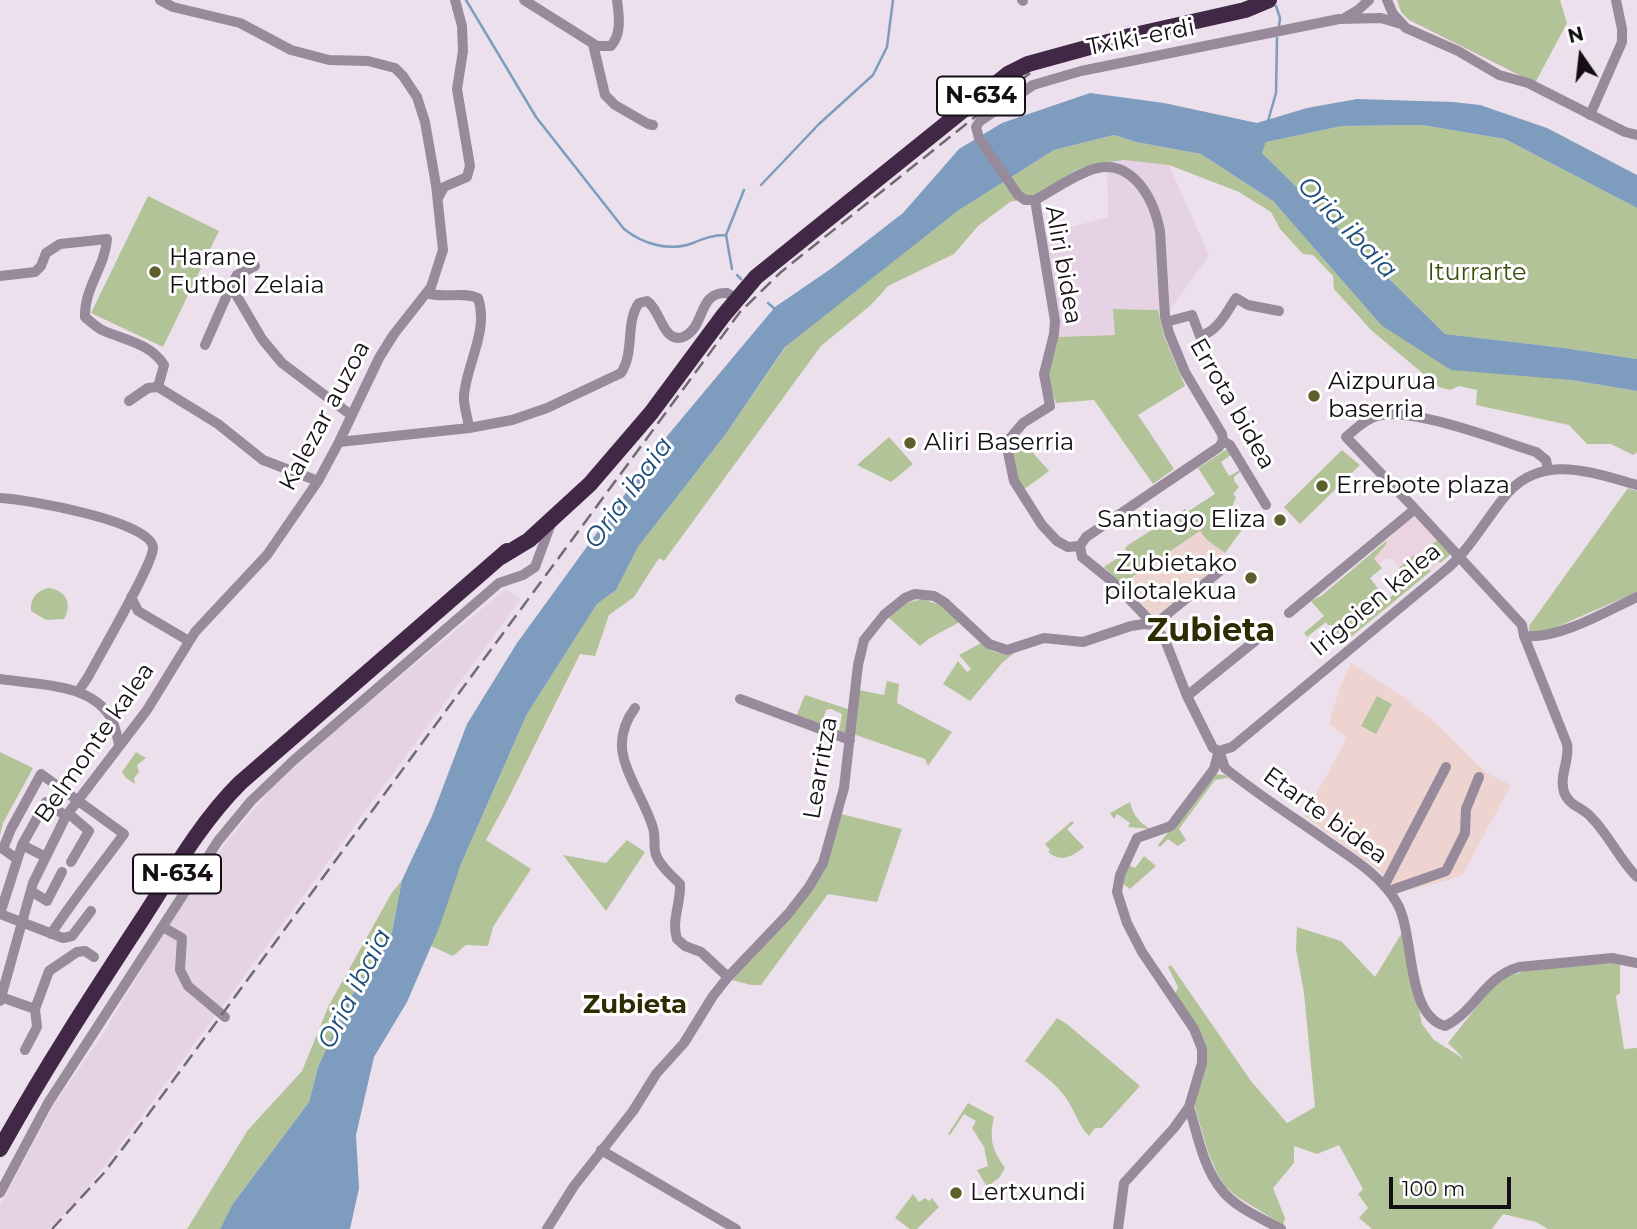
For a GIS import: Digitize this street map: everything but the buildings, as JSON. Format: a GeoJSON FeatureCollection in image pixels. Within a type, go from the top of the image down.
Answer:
{"type":"FeatureCollection","features":[{"type":"Feature","properties":{"kind":"highway","name":"N-634"},"geometry":{"type":"LineString","coordinates":[[0,1149],[28,1098],[104,977],[211,815],[240,783],[501,557],[528,550],[533,532],[624,444],[659,404],[736,299],[771,264],[1018,68],[1130,36],[1245,10],[1269,0]]}},
{"type":"Feature","properties":{"kind":"street","name":"Kalezar auzoa"},"geometry":{"type":"LineString","coordinates":[[160,0],[173,7],[240,23],[290,50],[329,60],[368,61],[395,68],[411,86],[421,107],[438,199],[443,250],[436,276],[427,293],[386,345],[318,481],[267,555],[192,636]]}},
{"type":"Feature","properties":{"kind":"street"},"geometry":{"type":"LineString","coordinates":[[438,199],[444,187],[467,177],[470,166],[457,89],[463,51],[462,26],[455,0]]}},
{"type":"Feature","properties":{"kind":"street"},"geometry":{"type":"LineString","coordinates":[[524,0],[597,46],[611,46],[617,38],[617,0]]}},
{"type":"Feature","properties":{"kind":"street"},"geometry":{"type":"LineString","coordinates":[[1339,19],[1358,10],[1369,0]]}},
{"type":"Feature","properties":{"kind":"street"},"geometry":{"type":"LineString","coordinates":[[1387,0],[1401,24]]}},
{"type":"Feature","properties":{"kind":"street"},"geometry":{"type":"LineString","coordinates":[[1590,115],[1622,42],[1616,0]]}},
{"type":"Feature","properties":{"kind":"street"},"geometry":{"type":"LineString","coordinates":[[1339,19],[1381,18],[1401,24],[1416,34],[1468,56],[1499,75],[1528,83],[1637,136]]}},
{"type":"Feature","properties":{"kind":"street","name":"Txiki-erdi"},"geometry":{"type":"LineString","coordinates":[[1018,195],[976,131],[980,121],[1021,92],[1045,81],[1081,71],[1339,19]]}},
{"type":"Feature","properties":{"kind":"street"},"geometry":{"type":"LineString","coordinates":[[593,44],[605,95],[615,104],[653,125]]}},
{"type":"Feature","properties":{"kind":"street","name":"Errota bidea"},"geometry":{"type":"LineString","coordinates":[[1035,200],[1091,169],[1107,167],[1122,170],[1145,188],[1157,216],[1160,231],[1166,322],[1185,372],[1222,434],[1223,441],[1230,445],[1266,505]]}},
{"type":"Feature","properties":{"kind":"street","name":"Aliri bidea"},"geometry":{"type":"LineString","coordinates":[[1018,195],[1026,201],[1035,200],[1055,321],[1044,373],[1050,406],[1023,423],[1006,443],[1014,481],[1042,525],[1056,541],[1068,547],[1080,546]]}},
{"type":"Feature","properties":{"kind":"street"},"geometry":{"type":"LineString","coordinates":[[0,276],[35,272],[46,253],[60,244],[107,240],[106,253],[84,301],[85,317],[100,329],[143,345],[158,356],[164,365],[158,387]]}},
{"type":"Feature","properties":{"kind":"street"},"geometry":{"type":"LineString","coordinates":[[205,345],[237,275],[255,266]]}},
{"type":"Feature","properties":{"kind":"street"},"geometry":{"type":"LineString","coordinates":[[231,286],[262,339],[282,363],[351,415]]}},
{"type":"Feature","properties":{"kind":"street"},"geometry":{"type":"LineString","coordinates":[[427,293],[435,296],[468,294],[478,298],[481,308],[480,327],[464,396],[470,428]]}},
{"type":"Feature","properties":{"kind":"street"},"geometry":{"type":"LineString","coordinates":[[339,443],[470,428],[512,420],[535,412],[618,375],[626,364],[634,314],[639,303],[647,302],[654,306],[666,332],[678,338],[688,334],[697,325],[704,304],[713,295],[727,293],[736,299]]}},
{"type":"Feature","properties":{"kind":"street","name":"Errota bidea"},"geometry":{"type":"LineString","coordinates":[[1166,322],[1192,315],[1200,337],[1210,334],[1236,298],[1248,305],[1279,311]]}},
{"type":"Feature","properties":{"kind":"street"},"geometry":{"type":"LineString","coordinates":[[129,401],[148,388],[158,387],[218,424],[263,460],[318,481]]}},
{"type":"Feature","properties":{"kind":"street"},"geometry":{"type":"LineString","coordinates":[[1637,485],[1582,470],[1548,470],[1546,460],[1536,452],[1411,415],[1377,416],[1346,437],[1522,625],[1567,744],[1569,754],[1563,772],[1564,791],[1572,804],[1592,817],[1637,877]]}},
{"type":"Feature","properties":{"kind":"street"},"geometry":{"type":"LineString","coordinates":[[1080,546],[1086,537],[1219,447],[1223,441]]}},
{"type":"Feature","properties":{"kind":"street","name":"Irigoien kalea"},"geometry":{"type":"LineString","coordinates":[[1219,751],[1232,747],[1460,557],[1504,497],[1524,480],[1548,470]]}},
{"type":"Feature","properties":{"kind":"street"},"geometry":{"type":"LineString","coordinates":[[0,498],[39,502],[96,516],[148,538],[153,544],[153,552],[131,597],[78,692]]}},
{"type":"Feature","properties":{"kind":"street"},"geometry":{"type":"LineString","coordinates":[[1289,613],[1415,509]]}},
{"type":"Feature","properties":{"kind":"street","name":"Etarte bidea"},"geometry":{"type":"LineString","coordinates":[[1080,546],[1082,557],[1113,582],[1165,640],[1187,696],[1213,748],[1219,751],[1225,768],[1361,864],[1387,888],[1404,919],[1422,1005],[1436,1024],[1445,1026],[1454,1022],[1494,978],[1505,971],[1519,967],[1612,958],[1637,963]]}},
{"type":"Feature","properties":{"kind":"street"},"geometry":{"type":"LineString","coordinates":[[0,1193],[48,1103],[218,841],[268,783],[499,583],[531,570],[528,550]]}},
{"type":"Feature","properties":{"kind":"street"},"geometry":{"type":"LineString","coordinates":[[1154,625],[1220,571]]}},
{"type":"Feature","properties":{"kind":"street","name":"Learritza"},"geometry":{"type":"LineString","coordinates":[[547,1229],[574,1186],[633,1111],[656,1074],[684,1043],[713,996],[788,914],[823,863],[844,788],[858,665],[864,640],[884,615],[905,598],[915,594],[934,596],[989,644],[1001,650],[1013,649],[1044,638],[1083,642],[1131,626],[1154,625]]}},
{"type":"Feature","properties":{"kind":"street"},"geometry":{"type":"LineString","coordinates":[[131,597],[138,611]]}},
{"type":"Feature","properties":{"kind":"street"},"geometry":{"type":"LineString","coordinates":[[1524,636],[1533,637],[1563,629],[1637,597]]}},
{"type":"Feature","properties":{"kind":"street"},"geometry":{"type":"LineString","coordinates":[[122,613],[138,611],[192,636]]}},
{"type":"Feature","properties":{"kind":"street"},"geometry":{"type":"LineString","coordinates":[[1187,696],[1266,632]]}},
{"type":"Feature","properties":{"kind":"street","name":"Belmonte kalea"},"geometry":{"type":"LineString","coordinates":[[1,999],[30,891],[44,856],[67,815],[147,710],[192,636]]}},
{"type":"Feature","properties":{"kind":"street"},"geometry":{"type":"LineString","coordinates":[[0,679],[78,692],[98,705],[111,718],[120,744]]}},
{"type":"Feature","properties":{"kind":"street"},"geometry":{"type":"LineString","coordinates":[[740,699],[849,740]]}},
{"type":"Feature","properties":{"kind":"street"},"geometry":{"type":"LineString","coordinates":[[635,708],[623,731],[623,756],[652,822],[657,858],[680,884],[681,893],[674,919],[677,939],[685,946],[701,952],[728,977]]}},
{"type":"Feature","properties":{"kind":"street"},"geometry":{"type":"LineString","coordinates":[[1118,1229],[1124,1183],[1174,1128],[1189,1107],[1202,1063],[1202,1049],[1195,1029],[1142,952],[1127,923],[1117,892],[1120,875],[1137,838],[1171,826],[1178,819],[1214,769],[1219,751]]}},
{"type":"Feature","properties":{"kind":"street"},"geometry":{"type":"LineString","coordinates":[[1387,888],[1446,767]]}},
{"type":"Feature","properties":{"kind":"street"},"geometry":{"type":"LineString","coordinates":[[17,859],[3,849],[41,774],[124,834],[75,897],[51,934]]}},
{"type":"Feature","properties":{"kind":"street"},"geometry":{"type":"LineString","coordinates":[[1387,888],[1446,871],[1465,833],[1466,809],[1479,777]]}},
{"type":"Feature","properties":{"kind":"street"},"geometry":{"type":"LineString","coordinates":[[71,862],[89,831],[46,802],[22,845],[0,914],[63,938],[72,936],[91,911]]}},
{"type":"Feature","properties":{"kind":"street"},"geometry":{"type":"LineString","coordinates":[[22,845],[44,856]]}},
{"type":"Feature","properties":{"kind":"street"},"geometry":{"type":"LineString","coordinates":[[30,891],[47,901],[62,872]]}},
{"type":"Feature","properties":{"kind":"street"},"geometry":{"type":"LineString","coordinates":[[113,952],[134,921]]}},
{"type":"Feature","properties":{"kind":"street"},"geometry":{"type":"LineString","coordinates":[[163,927],[182,937],[180,970],[188,986],[225,1017]]}},
{"type":"Feature","properties":{"kind":"street"},"geometry":{"type":"LineString","coordinates":[[25,1050],[37,1027],[35,1009],[49,971],[77,952],[85,951],[94,957]]}},
{"type":"Feature","properties":{"kind":"street"},"geometry":{"type":"LineString","coordinates":[[1,999],[35,1009]]}},
{"type":"Feature","properties":{"kind":"street"},"geometry":{"type":"LineString","coordinates":[[1189,1107],[1202,1148],[1220,1189],[1232,1200],[1280,1229]]}},
{"type":"Feature","properties":{"kind":"street"},"geometry":{"type":"LineString","coordinates":[[601,1150],[736,1229]]}},
{"type":"Feature","properties":{"kind":"shaded area"},"geometry":{"type":"Polygon","coordinates":[[[1123,160],[1169,165],[1209,255],[1170,310],[1114,309],[1115,335],[1057,337],[1042,235],[1108,217],[1107,162],[1123,160]]]}},
{"type":"Feature","properties":{"kind":"shaded area"},"geometry":{"type":"Polygon","coordinates":[[[1414,514],[1451,554],[1431,571],[1414,556],[1399,568],[1392,559],[1387,558],[1379,564],[1374,559],[1386,541],[1414,514]]]}},
{"type":"Feature","properties":{"kind":"shaded area"},"geometry":{"type":"Polygon","coordinates":[[[1200,531],[1207,540],[1225,553],[1213,570],[1171,607],[1158,614],[1151,614],[1122,584],[1200,531]]]}},
{"type":"Feature","properties":{"kind":"shaded area"},"geometry":{"type":"Polygon","coordinates":[[[506,589],[521,599],[108,1162],[76,1202],[49,1229],[0,1229],[0,1205],[54,1105],[101,1037],[173,918],[227,841],[272,788],[344,723],[506,589]]]}},
{"type":"Feature","properties":{"kind":"shaded area"},"geometry":{"type":"Polygon","coordinates":[[[1351,663],[1406,699],[1437,724],[1485,772],[1511,785],[1463,874],[1394,894],[1381,872],[1304,816],[1347,738],[1329,724],[1339,689],[1351,663]]]}},
{"type":"Feature","properties":{"kind":"green space"},"geometry":{"type":"Polygon","coordinates":[[[1397,0],[1560,0],[1567,23],[1535,83],[1409,20],[1401,12],[1397,0]]]}},
{"type":"Feature","properties":{"kind":"green space","name":"Iturrarte"},"geometry":{"type":"Polygon","coordinates":[[[1422,125],[1505,139],[1637,208],[1637,359],[1445,334],[1262,153],[1266,142],[1342,126],[1422,125]]]}},
{"type":"Feature","properties":{"kind":"green space"},"geometry":{"type":"Polygon","coordinates":[[[1114,135],[1136,142],[1201,154],[1273,201],[1381,325],[1571,380],[1637,391],[1637,452],[1633,455],[1611,444],[1587,444],[1569,425],[1476,405],[1477,390],[1459,386],[1450,390],[1439,387],[1371,330],[1334,289],[1333,276],[1313,255],[1303,254],[1280,229],[1271,212],[1239,192],[1169,165],[1123,160],[1076,170],[1031,197],[1010,202],[978,226],[954,254],[888,286],[871,305],[821,346],[664,561],[659,558],[634,597],[609,615],[595,656],[580,654],[486,840],[531,869],[493,927],[488,946],[466,945],[453,956],[431,946],[461,864],[527,714],[597,604],[616,590],[638,547],[725,435],[787,345],[959,210],[1054,150],[1114,135]]]}},
{"type":"Feature","properties":{"kind":"green space","name":"Harane Futbol Zelaia"},"geometry":{"type":"Polygon","coordinates":[[[148,196],[219,231],[163,347],[91,313],[148,196]]]}},
{"type":"Feature","properties":{"kind":"green space"},"geometry":{"type":"Polygon","coordinates":[[[1113,309],[1158,310],[1164,336],[1185,386],[1138,415],[1174,469],[1153,484],[1094,400],[1056,403],[1047,376],[1057,337],[1115,335],[1113,309]]]}},
{"type":"Feature","properties":{"kind":"green space"},"geometry":{"type":"Polygon","coordinates":[[[1018,436],[1049,471],[1023,490],[1014,477],[1009,448],[1018,436]]]}},
{"type":"Feature","properties":{"kind":"green space"},"geometry":{"type":"Polygon","coordinates":[[[889,437],[913,464],[891,482],[857,465],[889,437]]]}},
{"type":"Feature","properties":{"kind":"green space"},"geometry":{"type":"Polygon","coordinates":[[[1227,449],[1231,455],[1221,462],[1229,476],[1240,470],[1234,477],[1239,487],[1233,494],[1236,497],[1230,512],[1249,520],[1225,553],[1207,540],[1200,531],[1122,584],[1104,567],[1127,552],[1125,548],[1128,545],[1185,509],[1187,512],[1215,494],[1198,468],[1227,449]]]}},
{"type":"Feature","properties":{"kind":"green space","name":"Errebote plaza"},"geometry":{"type":"Polygon","coordinates":[[[1342,450],[1360,465],[1300,524],[1284,507],[1342,450]]]}},
{"type":"Feature","properties":{"kind":"green space"},"geometry":{"type":"Polygon","coordinates":[[[1628,488],[1637,491],[1637,592],[1545,632],[1529,634],[1529,626],[1628,488]]]}},
{"type":"Feature","properties":{"kind":"green space"},"geometry":{"type":"Polygon","coordinates":[[[1438,540],[1451,554],[1440,563],[1435,558],[1428,564],[1421,555],[1434,547],[1432,544],[1438,540]]]}},
{"type":"Feature","properties":{"kind":"green space"},"geometry":{"type":"Polygon","coordinates":[[[1386,541],[1374,559],[1382,568],[1370,578],[1387,600],[1399,590],[1391,579],[1400,574],[1399,568],[1414,555],[1431,571],[1340,646],[1331,625],[1326,622],[1307,637],[1304,633],[1324,616],[1311,601],[1321,596],[1386,541]]]}},
{"type":"Feature","properties":{"kind":"green space"},"geometry":{"type":"Polygon","coordinates":[[[48,588],[59,592],[66,599],[68,608],[64,619],[46,620],[31,611],[35,596],[48,588]]]}},
{"type":"Feature","properties":{"kind":"green space"},"geometry":{"type":"Polygon","coordinates":[[[922,599],[940,605],[958,623],[920,646],[888,617],[907,603],[922,599]]]}},
{"type":"Feature","properties":{"kind":"green space"},"geometry":{"type":"Polygon","coordinates":[[[981,643],[996,652],[1014,653],[970,701],[943,684],[958,661],[967,672],[971,669],[959,655],[981,643]]]}},
{"type":"Feature","properties":{"kind":"green space"},"geometry":{"type":"Polygon","coordinates":[[[887,681],[899,684],[897,703],[952,732],[928,766],[925,759],[853,734],[859,690],[884,695],[887,681]]]}},
{"type":"Feature","properties":{"kind":"green space"},"geometry":{"type":"Polygon","coordinates":[[[805,695],[848,709],[846,734],[839,732],[842,714],[831,709],[826,710],[821,727],[796,717],[805,695]]]}},
{"type":"Feature","properties":{"kind":"green space"},"geometry":{"type":"Polygon","coordinates":[[[1377,696],[1392,704],[1376,734],[1361,726],[1377,696]]]}},
{"type":"Feature","properties":{"kind":"green space"},"geometry":{"type":"Polygon","coordinates":[[[0,752],[33,768],[3,823],[0,836],[0,752]]]}},
{"type":"Feature","properties":{"kind":"green space"},"geometry":{"type":"Polygon","coordinates":[[[136,752],[146,758],[137,765],[139,772],[134,778],[135,784],[122,772],[136,752]]]}},
{"type":"Feature","properties":{"kind":"green space"},"geometry":{"type":"Polygon","coordinates":[[[1215,774],[1225,775],[1233,782],[1227,778],[1215,780],[1179,829],[1186,840],[1178,846],[1168,839],[1160,847],[1158,845],[1215,774]]]}},
{"type":"Feature","properties":{"kind":"green space"},"geometry":{"type":"Polygon","coordinates":[[[1130,802],[1137,818],[1150,829],[1128,827],[1130,823],[1117,814],[1114,819],[1110,813],[1130,802]]]}},
{"type":"Feature","properties":{"kind":"green space"},"geometry":{"type":"Polygon","coordinates":[[[841,814],[902,829],[877,902],[828,894],[761,985],[732,980],[804,900],[841,814]]]}},
{"type":"Feature","properties":{"kind":"green space"},"geometry":{"type":"Polygon","coordinates":[[[1072,821],[1074,823],[1067,829],[1084,847],[1075,854],[1062,858],[1048,852],[1050,850],[1045,844],[1072,821]]]}},
{"type":"Feature","properties":{"kind":"green space"},"geometry":{"type":"Polygon","coordinates":[[[627,840],[645,852],[606,911],[563,855],[606,863],[627,840]]]}},
{"type":"Feature","properties":{"kind":"green space"},"geometry":{"type":"Polygon","coordinates":[[[1144,856],[1156,866],[1130,889],[1122,883],[1129,865],[1135,868],[1144,856]]]}},
{"type":"Feature","properties":{"kind":"green space"},"geometry":{"type":"Polygon","coordinates":[[[402,880],[392,932],[347,1003],[318,1067],[309,1102],[232,1205],[220,1229],[187,1229],[248,1130],[302,1071],[329,1005],[391,894],[402,880]]]}},
{"type":"Feature","properties":{"kind":"green space"},"geometry":{"type":"Polygon","coordinates":[[[1297,927],[1341,941],[1375,977],[1403,931],[1422,1024],[1434,1040],[1464,1059],[1448,1043],[1496,982],[1523,971],[1620,962],[1620,993],[1616,996],[1624,1049],[1637,1048],[1637,1229],[1548,1229],[1536,1222],[1503,1214],[1492,1229],[1372,1229],[1359,1218],[1368,1208],[1358,1194],[1363,1189],[1339,1145],[1317,1154],[1294,1146],[1294,1163],[1273,1188],[1285,1218],[1283,1225],[1236,1196],[1225,1186],[1208,1152],[1195,1108],[1206,1063],[1175,994],[1178,987],[1168,967],[1171,965],[1251,1081],[1287,1123],[1315,1107],[1304,993],[1296,949],[1297,927]]]}},
{"type":"Feature","properties":{"kind":"green space"},"geometry":{"type":"Polygon","coordinates":[[[1057,1018],[1140,1086],[1102,1128],[1095,1128],[1089,1136],[1062,1093],[1025,1061],[1057,1018]]]}},
{"type":"Feature","properties":{"kind":"green space"},"geometry":{"type":"Polygon","coordinates":[[[968,1103],[994,1117],[993,1144],[1005,1168],[999,1178],[987,1187],[977,1170],[988,1166],[984,1147],[972,1128],[976,1121],[964,1114],[950,1135],[948,1134],[968,1103]]]}},
{"type":"Feature","properties":{"kind":"green space"},"geometry":{"type":"Polygon","coordinates":[[[913,1194],[919,1202],[932,1198],[939,1207],[917,1229],[910,1229],[895,1218],[913,1194]]]}},
{"type":"Feature","properties":{"kind":"water","name":"Oria ibaia"},"geometry":{"type":"Polygon","coordinates":[[[1090,93],[1164,103],[1257,123],[1307,108],[1357,99],[1480,105],[1547,128],[1637,175],[1637,208],[1505,139],[1422,125],[1342,126],[1266,142],[1262,153],[1445,334],[1637,359],[1637,391],[1571,380],[1451,370],[1381,325],[1273,201],[1201,154],[1136,142],[1114,135],[1054,150],[959,210],[785,347],[725,435],[638,547],[616,590],[597,604],[527,714],[461,864],[439,928],[407,1002],[374,1057],[356,1135],[359,1188],[350,1229],[220,1229],[232,1205],[309,1102],[318,1067],[347,1003],[392,932],[402,880],[432,816],[467,724],[517,643],[668,435],[775,307],[832,268],[903,213],[959,149],[1002,123],[1090,93]]]}},
{"type":"Feature","properties":{"kind":"waterway"},"geometry":{"type":"LineString","coordinates":[[466,0],[536,117],[624,229],[639,239],[675,247],[726,235]]}},
{"type":"Feature","properties":{"kind":"waterway"},"geometry":{"type":"LineString","coordinates":[[761,185],[819,124],[873,75],[887,47],[893,0]]}},
{"type":"Feature","properties":{"kind":"waterway"},"geometry":{"type":"LineString","coordinates":[[1276,6],[1280,18],[1279,26]]}},
{"type":"Feature","properties":{"kind":"waterway"},"geometry":{"type":"LineString","coordinates":[[1268,121],[1276,93],[1277,38]]}},
{"type":"Feature","properties":{"kind":"waterway"},"geometry":{"type":"LineString","coordinates":[[732,269],[726,235],[744,190]]}},
{"type":"Feature","properties":{"kind":"waterway"},"geometry":{"type":"LineString","coordinates":[[737,275],[741,279]]}},
{"type":"Feature","properties":{"kind":"waterway"},"geometry":{"type":"LineString","coordinates":[[768,303],[776,310]]}},
{"type":"Feature","properties":{"kind":"railway"},"geometry":{"type":"LineString","coordinates":[[52,1229],[103,1174],[133,1135],[740,312],[781,272],[1030,73]]}},
{"type":"Feature","properties":{"kind":"place","name":"Harane Futbol Zelaia"},"geometry":{"type":"Point","coordinates":[155,272]}},
{"type":"Feature","properties":{"kind":"place","name":"Aizpurua baserria"},"geometry":{"type":"Point","coordinates":[1314,396]}},
{"type":"Feature","properties":{"kind":"place","name":"Aliri Baserria"},"geometry":{"type":"Point","coordinates":[910,443]}},
{"type":"Feature","properties":{"kind":"place","name":"Errebote plaza"},"geometry":{"type":"Point","coordinates":[1322,486]}},
{"type":"Feature","properties":{"kind":"place","name":"Santiago Eliza"},"geometry":{"type":"Point","coordinates":[1280,520]}},
{"type":"Feature","properties":{"kind":"place","name":"Zubietako pilotalekua"},"geometry":{"type":"Point","coordinates":[1251,578]}},
{"type":"Feature","properties":{"kind":"place","name":"Lertxundi"},"geometry":{"type":"Point","coordinates":[956,1193]}},
{"type":"Feature","properties":{"kind":"district","name":"Zubieta"},"geometry":{"type":"Point","coordinates":[1211,632]}},
{"type":"Feature","properties":{"kind":"district","name":"Zubieta"},"geometry":{"type":"Point","coordinates":[635,1005]}}]}
